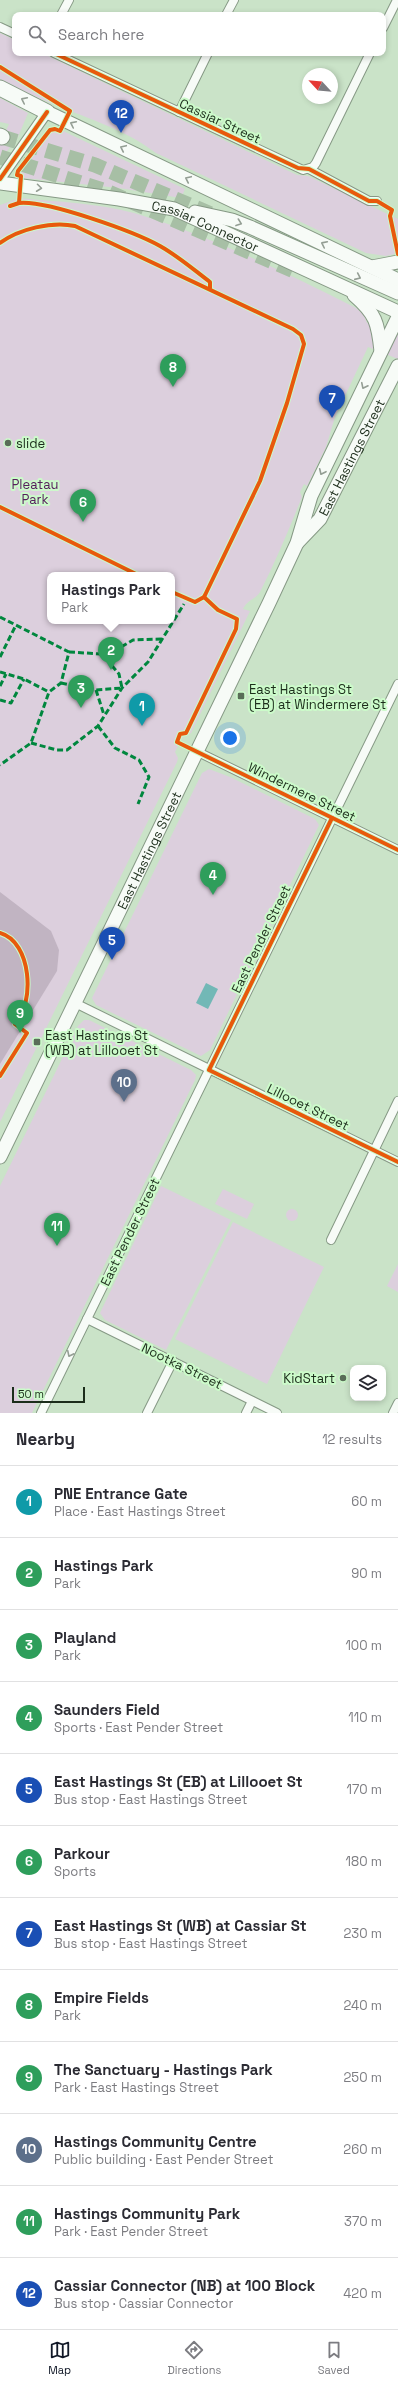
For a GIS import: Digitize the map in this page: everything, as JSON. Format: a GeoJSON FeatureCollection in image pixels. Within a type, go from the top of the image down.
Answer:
{"type":"FeatureCollection","features":[{"type":"Feature","properties":{"kind":"highway"},"geometry":{"type":"LineString","coordinates":[[0,88],[47,112]]}},
{"type":"Feature","properties":{"kind":"main road"},"geometry":{"type":"LineString","coordinates":[[47,112],[398,280]]}},
{"type":"Feature","properties":{"kind":"main road","name":"Cassiar Connector"},"geometry":{"type":"LineString","coordinates":[[0,183],[119,199],[174,209],[398,312]]}},
{"type":"Feature","properties":{"kind":"main road"},"geometry":{"type":"LineString","coordinates":[[174,209],[214,216],[250,227],[398,293]]}},
{"type":"Feature","properties":{"kind":"main road"},"geometry":{"type":"LineString","coordinates":[[372,267],[398,262]]}},
{"type":"Feature","properties":{"kind":"main road"},"geometry":{"type":"LineString","coordinates":[[344,288],[366,306],[376,319],[381,351]]}},
{"type":"Feature","properties":{"kind":"main road","name":"East Hastings Street"},"geometry":{"type":"LineString","coordinates":[[0,1157],[198,752],[297,543],[311,496],[398,317]]}},
{"type":"Feature","properties":{"kind":"main road","name":"East Hastings Street"},"geometry":{"type":"LineString","coordinates":[[297,543],[320,519],[398,366]]}},
{"type":"Feature","properties":{"kind":"street"},"geometry":{"type":"LineString","coordinates":[[63,12],[69,0]]}},
{"type":"Feature","properties":{"kind":"street"},"geometry":{"type":"LineString","coordinates":[[228,12],[234,0]]}},
{"type":"Feature","properties":{"kind":"street"},"geometry":{"type":"LineString","coordinates":[[386,22],[397,0]]}},
{"type":"Feature","properties":{"kind":"street"},"geometry":{"type":"LineString","coordinates":[[0,27],[12,33]]}},
{"type":"Feature","properties":{"kind":"street","name":"Cassiar Street"},"geometry":{"type":"LineString","coordinates":[[60,56],[298,168],[309,169],[369,201],[377,201]]}},
{"type":"Feature","properties":{"kind":"street"},"geometry":{"type":"LineString","coordinates":[[179,112],[207,56]]}},
{"type":"Feature","properties":{"kind":"street"},"geometry":{"type":"LineString","coordinates":[[309,169],[316,163],[369,56]]}},
{"type":"Feature","properties":{"kind":"street"},"geometry":{"type":"LineString","coordinates":[[0,179],[47,112]]}},
{"type":"Feature","properties":{"kind":"street","name":"East Pender Street"},"geometry":{"type":"LineString","coordinates":[[41,1413],[398,684]]}},
{"type":"Feature","properties":{"kind":"street","name":"Windermere Street"},"geometry":{"type":"LineString","coordinates":[[198,752],[398,850]]}},
{"type":"Feature","properties":{"kind":"street","name":"Lillooet Street"},"geometry":{"type":"LineString","coordinates":[[75,1003],[398,1162]]}},
{"type":"Feature","properties":{"kind":"street"},"geometry":{"type":"LineString","coordinates":[[330,1240],[398,1101]]}},
{"type":"Feature","properties":{"kind":"street","name":"Nootka Street"},"geometry":{"type":"LineString","coordinates":[[88,1319],[277,1413]]}},
{"type":"Feature","properties":{"kind":"street"},"geometry":{"type":"LineString","coordinates":[[147,1413],[173,1361]]}},
{"type":"Feature","properties":{"kind":"street"},"geometry":{"type":"LineString","coordinates":[[246,1413],[252,1401]]}},
{"type":"Feature","properties":{"kind":"street"},"geometry":{"type":"LineString","coordinates":[[393,1413],[398,1403]]}},
{"type":"Feature","properties":{"kind":"green space"},"geometry":{"type":"Polygon","coordinates":[[[0,33],[12,39],[12,56],[48,56],[297,175],[308,176],[398,219],[398,253],[386,256],[366,253],[156,153],[119,131],[40,98],[0,79],[0,33]]]}},
{"type":"Feature","properties":{"kind":"green space"},"geometry":{"type":"Polygon","coordinates":[[[0,98],[28,113],[18,137],[0,160],[0,144],[9,124],[0,122],[0,98]]]}},
{"type":"Feature","properties":{"kind":"green space"},"geometry":{"type":"Polygon","coordinates":[[[51,131],[61,134],[63,131],[185,189],[181,198],[119,188],[24,178],[23,175],[19,174],[20,171],[51,131]]]}},
{"type":"Feature","properties":{"kind":"green space","name":"Pleatau Park"},"geometry":{"type":"Polygon","coordinates":[[[20,198],[92,205],[120,210],[134,213],[191,232],[274,268],[356,308],[364,315],[367,323],[398,335],[398,359],[368,347],[335,417],[326,447],[307,486],[304,484],[300,492],[302,497],[271,569],[260,592],[256,597],[247,603],[243,609],[250,611],[191,733],[183,736],[175,752],[178,758],[177,762],[0,1122],[0,205],[20,198]]]}},
{"type":"Feature","properties":{"kind":"green space"},"geometry":{"type":"Polygon","coordinates":[[[209,769],[230,777],[315,819],[319,825],[210,1050],[201,1056],[96,1005],[92,998],[202,773],[209,769]]]}},
{"type":"Feature","properties":{"kind":"green space"},"geometry":{"type":"Polygon","coordinates":[[[84,1020],[89,1020],[191,1070],[196,1075],[195,1080],[32,1413],[0,1413],[0,1186],[78,1026],[84,1020]]]}},
{"type":"Feature","properties":{"kind":"green space"},"geometry":{"type":"Polygon","coordinates":[[[161,1186],[231,1220],[166,1350],[105,1320],[100,1313],[161,1186]]]}},
{"type":"Feature","properties":{"kind":"green space"},"geometry":{"type":"Polygon","coordinates":[[[223,1189],[254,1204],[247,1219],[215,1204],[223,1189]]]}},
{"type":"Feature","properties":{"kind":"green space"},"geometry":{"type":"Polygon","coordinates":[[[290,1209],[294,1209],[298,1215],[294,1221],[290,1221],[286,1217],[286,1213],[290,1209]]]}},
{"type":"Feature","properties":{"kind":"green space"},"geometry":{"type":"Polygon","coordinates":[[[233,1222],[324,1267],[267,1384],[175,1339],[233,1222]]]}},
{"type":"Feature","properties":{"kind":"green space"},"geometry":{"type":"Polygon","coordinates":[[[398,1264],[398,1292],[387,1286],[398,1264]]]}},
{"type":"Feature","properties":{"kind":"shaded area"},"geometry":{"type":"Polygon","coordinates":[[[0,892],[51,931],[59,950],[57,971],[0,1064],[0,892]]]}},
{"type":"Feature","properties":{"kind":"water"},"geometry":{"type":"Polygon","coordinates":[[[206,983],[218,989],[208,1009],[196,1003],[206,983]]]}},
{"type":"Feature","properties":{"kind":"tunnel"},"geometry":{"type":"LineString","coordinates":[[2,137],[95,165],[211,214]]}},
{"type":"Feature","properties":{"kind":"tunnel"},"geometry":{"type":"LineString","coordinates":[[0,157],[106,191],[299,273]]}},
{"type":"Feature","properties":{"kind":"marked path"},"geometry":{"type":"LineString","coordinates":[[175,618],[184,604]]}},
{"type":"Feature","properties":{"kind":"marked path"},"geometry":{"type":"LineString","coordinates":[[0,617],[69,652],[61,683],[49,692],[31,743],[0,765]]}},
{"type":"Feature","properties":{"kind":"marked path"},"geometry":{"type":"LineString","coordinates":[[31,743],[57,750],[67,750],[98,726],[122,688],[148,662],[172,624]]}},
{"type":"Feature","properties":{"kind":"marked path"},"geometry":{"type":"LineString","coordinates":[[0,657],[16,625]]}},
{"type":"Feature","properties":{"kind":"marked path"},"geometry":{"type":"LineString","coordinates":[[69,652],[102,654],[114,651],[133,640],[161,639]]}},
{"type":"Feature","properties":{"kind":"marked path"},"geometry":{"type":"LineString","coordinates":[[61,683],[96,690],[122,688],[119,674],[102,654]]}},
{"type":"Feature","properties":{"kind":"marked path"},"geometry":{"type":"LineString","coordinates":[[0,672],[24,679],[49,692]]}},
{"type":"Feature","properties":{"kind":"marked path"},"geometry":{"type":"LineString","coordinates":[[0,686],[6,674]]}},
{"type":"Feature","properties":{"kind":"marked path"},"geometry":{"type":"LineString","coordinates":[[0,700],[11,703],[24,679]]}},
{"type":"Feature","properties":{"kind":"marked path"},"geometry":{"type":"LineString","coordinates":[[96,690],[104,715]]}},
{"type":"Feature","properties":{"kind":"marked path"},"geometry":{"type":"LineString","coordinates":[[98,726],[115,748],[139,760],[149,777],[138,804]]}},
{"type":"Feature","properties":{"kind":"cycle path"},"geometry":{"type":"LineString","coordinates":[[60,56],[298,168],[309,169],[369,201],[377,201],[392,210],[390,216],[398,254]]}},
{"type":"Feature","properties":{"kind":"cycle path"},"geometry":{"type":"LineString","coordinates":[[0,67],[70,111],[60,131],[55,129],[50,130],[18,171],[17,175],[21,176],[19,203],[10,206]]}},
{"type":"Feature","properties":{"kind":"cycle path"},"geometry":{"type":"LineString","coordinates":[[0,179],[47,112]]}},
{"type":"Feature","properties":{"kind":"cycle path"},"geometry":{"type":"LineString","coordinates":[[19,203],[32,203],[49,206],[91,218],[148,240],[167,250],[192,268],[210,282],[210,288]]}},
{"type":"Feature","properties":{"kind":"cycle path"},"geometry":{"type":"LineString","coordinates":[[0,243],[16,234],[36,227],[46,225],[75,226],[293,329],[301,335],[304,344],[287,403],[260,481],[204,597],[195,602],[175,593]]}},
{"type":"Feature","properties":{"kind":"cycle path"},"geometry":{"type":"LineString","coordinates":[[0,507],[132,572]]}},
{"type":"Feature","properties":{"kind":"cycle path"},"geometry":{"type":"LineString","coordinates":[[204,597],[218,610],[237,619],[236,629],[186,733],[180,734],[177,742],[398,850]]}},
{"type":"Feature","properties":{"kind":"cycle path"},"geometry":{"type":"LineString","coordinates":[[332,818],[209,1070],[398,1162]]}},
{"type":"Feature","properties":{"kind":"cycle path"},"geometry":{"type":"LineString","coordinates":[[0,933],[11,939],[19,948],[24,960],[27,974],[26,1002],[15,1024],[27,1033],[0,1076]]}},
{"type":"Feature","properties":{"kind":"place","name":"Cassiar Connector (NB) at 100 Block"},"geometry":{"type":"Point","coordinates":[121,133]}},
{"type":"Feature","properties":{"kind":"place","name":"Empire Fields"},"geometry":{"type":"Point","coordinates":[173,387]}},
{"type":"Feature","properties":{"kind":"place","name":"East Hastings St (WB) at Cassiar St"},"geometry":{"type":"Point","coordinates":[332,418]}},
{"type":"Feature","properties":{"kind":"place","name":"slide"},"geometry":{"type":"Point","coordinates":[8,443]}},
{"type":"Feature","properties":{"kind":"place","name":"Parkour"},"geometry":{"type":"Point","coordinates":[83,522]}},
{"type":"Feature","properties":{"kind":"place","name":"Hastings Park"},"geometry":{"type":"Point","coordinates":[111,670]}},
{"type":"Feature","properties":{"kind":"place","name":"East Hastings St (EB) at Windermere St"},"geometry":{"type":"Point","coordinates":[241,696]}},
{"type":"Feature","properties":{"kind":"place","name":"Playland"},"geometry":{"type":"Point","coordinates":[81,708]}},
{"type":"Feature","properties":{"kind":"place","name":"PNE Entrance Gate"},"geometry":{"type":"Point","coordinates":[142,726]}},
{"type":"Feature","properties":{"kind":"place","name":"Saunders Field"},"geometry":{"type":"Point","coordinates":[213,895]}},
{"type":"Feature","properties":{"kind":"place","name":"East Hastings St (EB) at Lillooet St"},"geometry":{"type":"Point","coordinates":[112,960]}},
{"type":"Feature","properties":{"kind":"place","name":"The Sanctuary - Hastings Park"},"geometry":{"type":"Point","coordinates":[20,1033]}},
{"type":"Feature","properties":{"kind":"place","name":"East Hastings St (WB) at Lillooet St"},"geometry":{"type":"Point","coordinates":[37,1042]}},
{"type":"Feature","properties":{"kind":"place","name":"Hastings Community Centre"},"geometry":{"type":"Point","coordinates":[124,1102]}},
{"type":"Feature","properties":{"kind":"place","name":"Hastings Community Park"},"geometry":{"type":"Point","coordinates":[57,1246]}},
{"type":"Feature","properties":{"kind":"place","name":"KidStart"},"geometry":{"type":"Point","coordinates":[343,1378]}}]}
